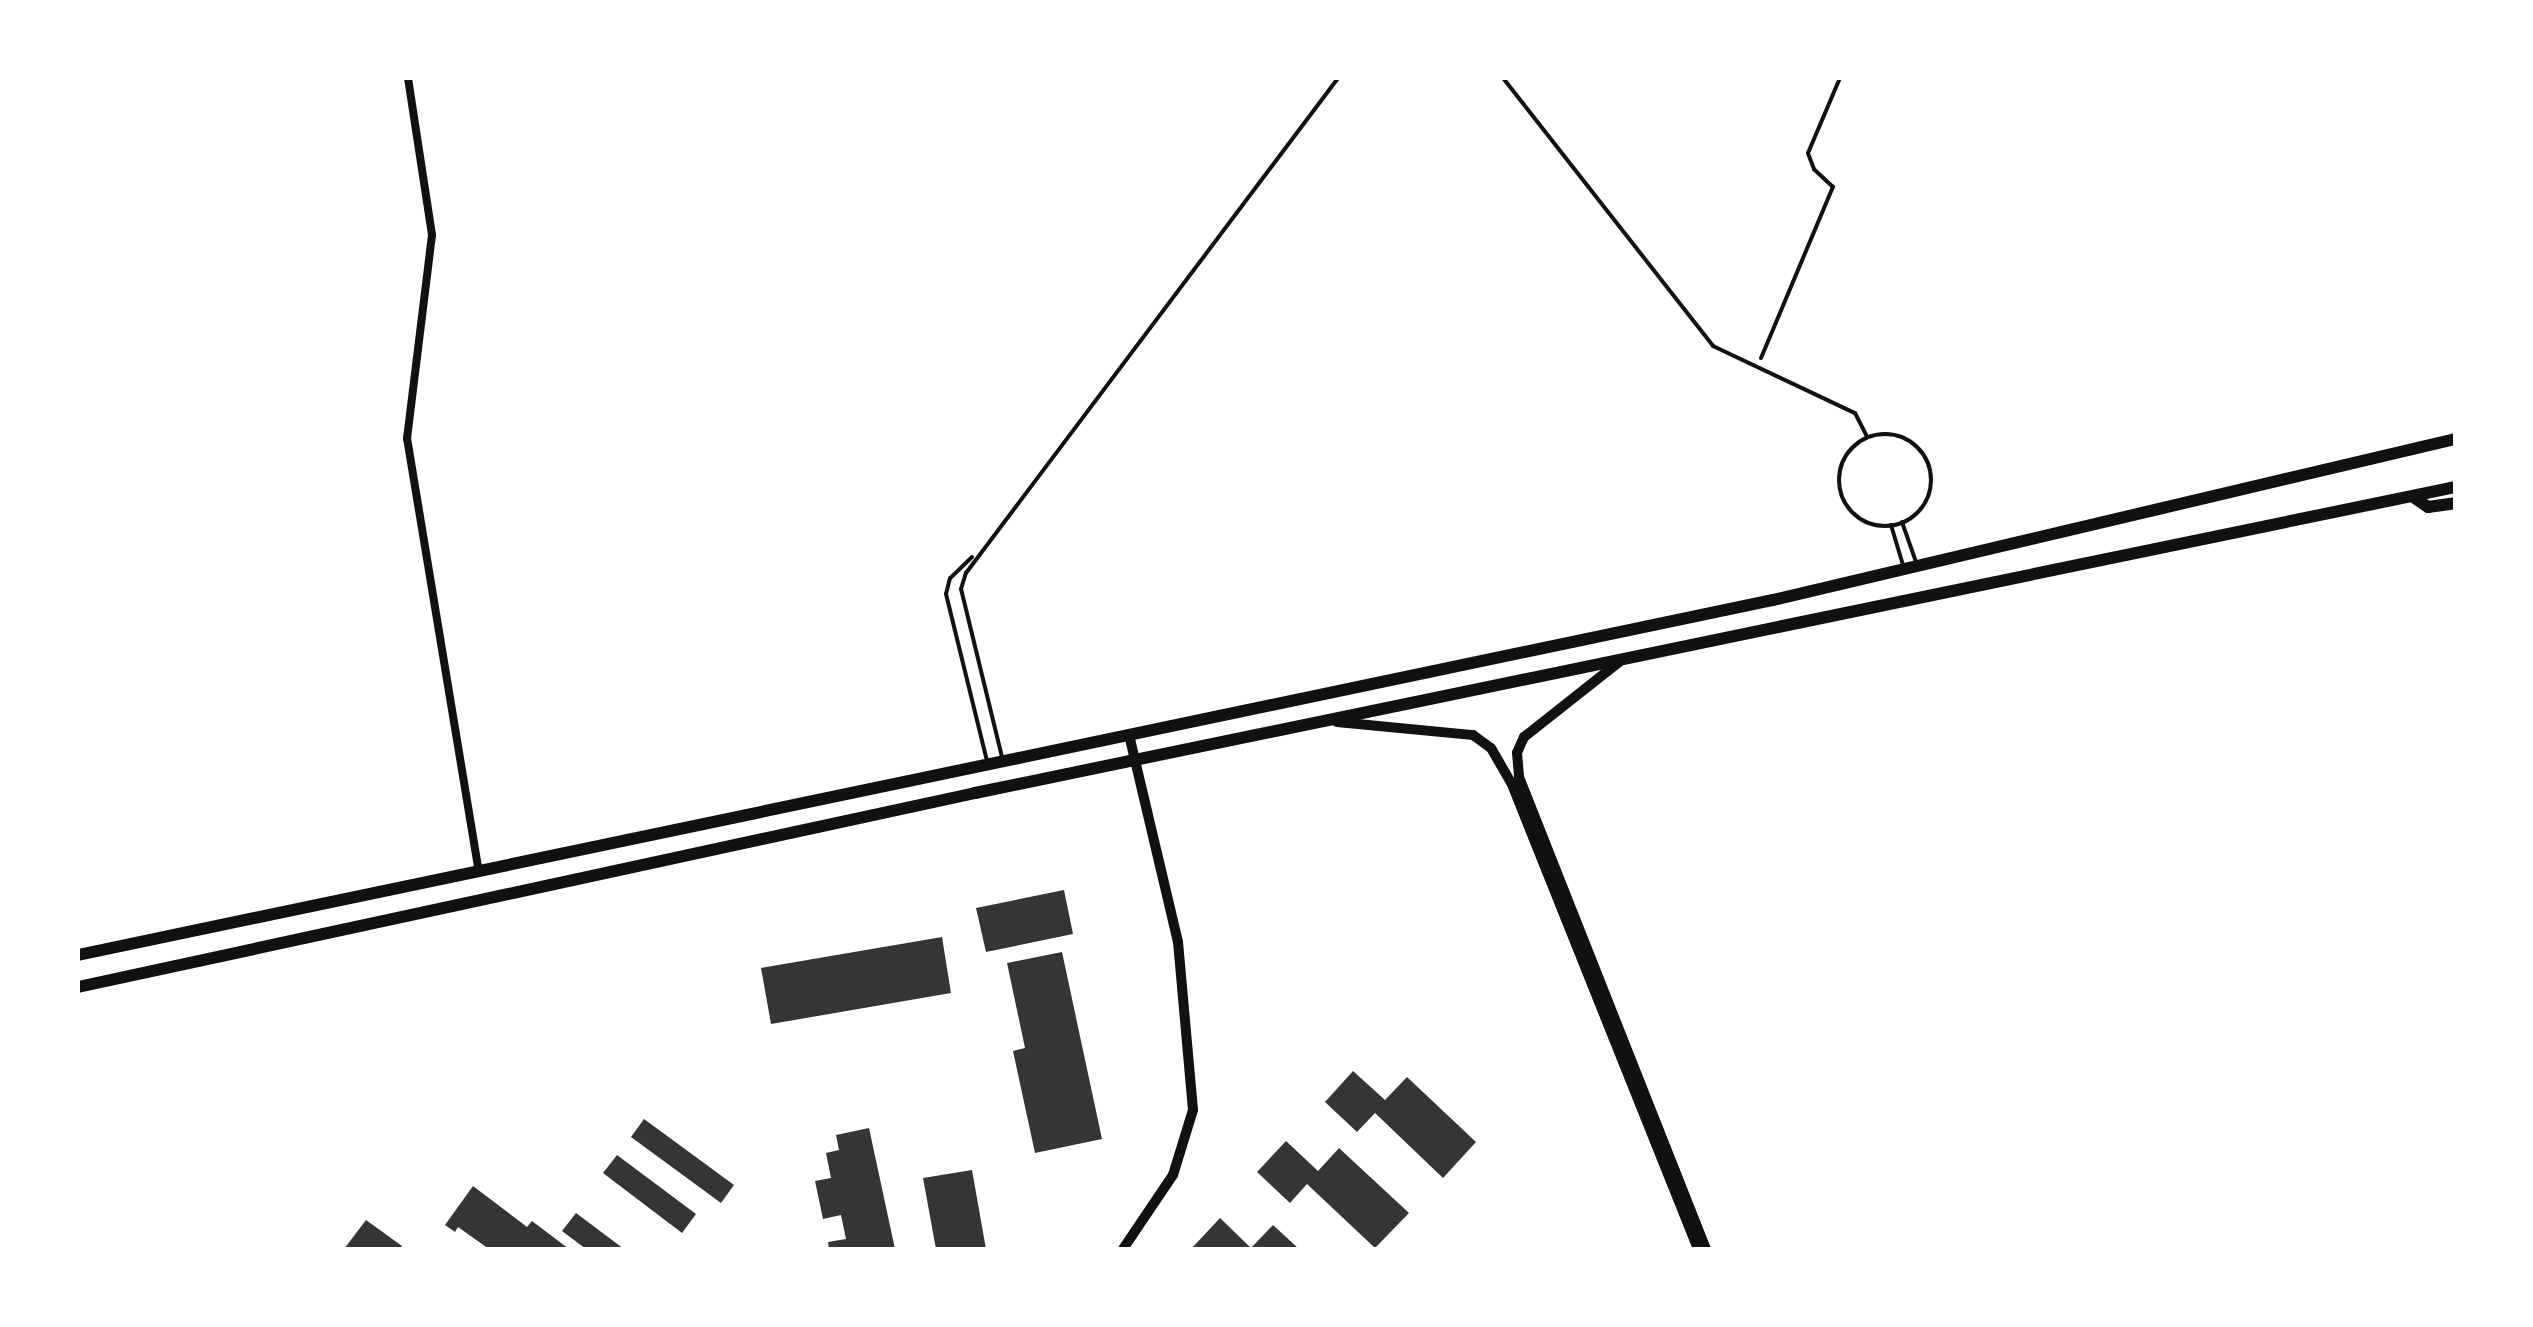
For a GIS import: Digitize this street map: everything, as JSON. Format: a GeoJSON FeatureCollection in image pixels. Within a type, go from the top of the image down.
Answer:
{"type":"FeatureCollection","features":[{"type":"Feature","properties":{"kind":"main road"},"geometry":{"type":"LineString","coordinates":[[78,955],[988,765],[1910,566],[2455,439]]}},
{"type":"Feature","properties":{"kind":"main road"},"geometry":{"type":"LineString","coordinates":[[78,987],[1133,761],[2415,498],[2455,487]]}},
{"type":"Feature","properties":{"kind":"main road"},"geometry":{"type":"LineString","coordinates":[[2415,498],[2428,507],[2455,503]]}},
{"type":"Feature","properties":{"kind":"street"},"geometry":{"type":"LineString","coordinates":[[408,78],[432,235],[407,438],[479,871]]}},
{"type":"Feature","properties":{"kind":"street"},"geometry":{"type":"LineString","coordinates":[[1619,662],[1524,737],[1517,753],[1519,777],[1706,1249]]}},
{"type":"Feature","properties":{"kind":"street"},"geometry":{"type":"LineString","coordinates":[[1323,722],[1418,726],[1473,735],[1491,748],[1511,782],[1698,1249]]}},
{"type":"Feature","properties":{"kind":"street"},"geometry":{"type":"LineString","coordinates":[[1123,1249],[1173,1175],[1193,1110],[1178,942],[1129,735]]}},
{"type":"Feature","properties":{"kind":"lane"},"geometry":{"type":"LineString","coordinates":[[988,765],[946,594],[950,578],[977,553],[1338,78]]}},
{"type":"Feature","properties":{"kind":"lane"},"geometry":{"type":"LineString","coordinates":[[1503,78],[1713,346],[1855,413],[1867,437]]}},
{"type":"Feature","properties":{"kind":"lane"},"geometry":{"type":"LineString","coordinates":[[1867,437],[1902,438],[1927,463],[1927,498],[1902,522],[1891,525],[1857,516],[1839,486],[1849,452],[1867,437]]}},
{"type":"Feature","properties":{"kind":"lane"},"geometry":{"type":"LineString","coordinates":[[1902,522],[1910,566]]}},
{"type":"Feature","properties":{"kind":"lane"},"geometry":{"type":"LineString","coordinates":[[1891,525],[1910,566]]}},
{"type":"Feature","properties":{"kind":"lane"},"geometry":{"type":"LineString","coordinates":[[977,553],[961,589],[1003,761]]}},
{"type":"Feature","properties":{"kind":"path"},"geometry":{"type":"LineString","coordinates":[[1757,367],[1833,187],[1814,169],[1808,153],[1840,78]]}},
{"type":"Feature","properties":{"kind":"building"},"geometry":{"type":"Polygon","coordinates":[[[1064,890],[1073,934],[986,952],[976,908],[1064,890]]]}},
{"type":"Feature","properties":{"kind":"building"},"geometry":{"type":"Polygon","coordinates":[[[942,937],[951,993],[771,1024],[761,968],[942,937]]]}},
{"type":"Feature","properties":{"kind":"building"},"geometry":{"type":"Polygon","coordinates":[[[1062,952],[1102,1139],[1035,1153],[1013,1051],[1025,1048],[1007,963],[1062,952]]]}},
{"type":"Feature","properties":{"kind":"building"},"geometry":{"type":"Polygon","coordinates":[[[1353,1071],[1385,1100],[1407,1077],[1476,1142],[1443,1178],[1375,1113],[1357,1132],[1325,1102],[1353,1071]]]}},
{"type":"Feature","properties":{"kind":"building"},"geometry":{"type":"Polygon","coordinates":[[[644,1119],[734,1185],[721,1203],[631,1137],[644,1119]]]}},
{"type":"Feature","properties":{"kind":"building"},"geometry":{"type":"Polygon","coordinates":[[[869,1128],[895,1249],[829,1249],[828,1242],[846,1239],[841,1215],[823,1219],[815,1181],[831,1178],[826,1153],[839,1150],[836,1135],[869,1128]]]}},
{"type":"Feature","properties":{"kind":"building"},"geometry":{"type":"Polygon","coordinates":[[[1286,1141],[1318,1171],[1339,1148],[1409,1213],[1375,1248],[1307,1184],[1290,1203],[1257,1172],[1286,1141]]]}},
{"type":"Feature","properties":{"kind":"building"},"geometry":{"type":"Polygon","coordinates":[[[617,1155],[696,1214],[682,1233],[603,1173],[617,1155]]]}},
{"type":"Feature","properties":{"kind":"building"},"geometry":{"type":"Polygon","coordinates":[[[972,1170],[986,1249],[936,1249],[923,1178],[972,1170]]]}},
{"type":"Feature","properties":{"kind":"building"},"geometry":{"type":"Polygon","coordinates":[[[473,1186],[527,1227],[532,1221],[569,1249],[489,1249],[458,1227],[455,1232],[445,1225],[473,1186]]]}},
{"type":"Feature","properties":{"kind":"building"},"geometry":{"type":"Polygon","coordinates":[[[576,1213],[624,1249],[586,1249],[562,1231],[576,1213]]]}},
{"type":"Feature","properties":{"kind":"building"},"geometry":{"type":"Polygon","coordinates":[[[1220,1218],[1251,1248],[1273,1225],[1299,1249],[1191,1249],[1220,1218]]]}},
{"type":"Feature","properties":{"kind":"building"},"geometry":{"type":"Polygon","coordinates":[[[366,1220],[402,1246],[400,1249],[344,1249],[366,1220]]]}}]}
